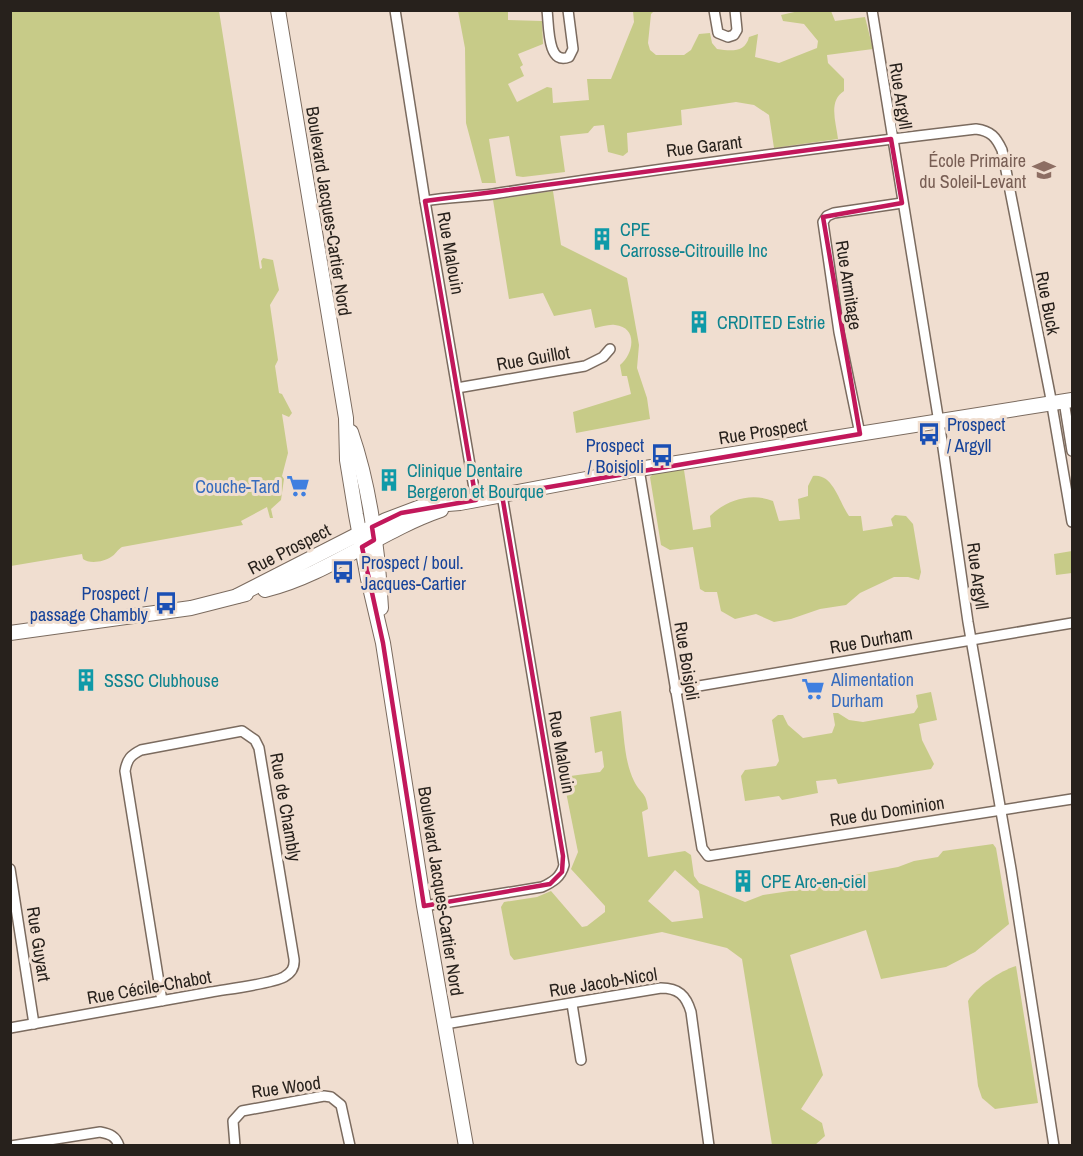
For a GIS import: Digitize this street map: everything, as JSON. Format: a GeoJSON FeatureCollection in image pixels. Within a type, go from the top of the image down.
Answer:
{"type":"FeatureCollection","features":[{"type":"Feature","properties":{"kind":"street","name":"Boulevard Jacques-Cartier Nord"},"geometry":{"type":"LineString","coordinates":[[278,10],[346,418],[347,460],[367,537],[424,906],[466,1146]]}},
{"type":"Feature","properties":{"kind":"street","name":"Rue Malouin"},"geometry":{"type":"LineString","coordinates":[[395,10],[476,500]]}},
{"type":"Feature","properties":{"kind":"street"},"geometry":{"type":"LineString","coordinates":[[547,10],[552,52],[556,57],[563,59],[569,57],[573,49],[568,10]]}},
{"type":"Feature","properties":{"kind":"street"},"geometry":{"type":"LineString","coordinates":[[714,10],[718,33],[728,37],[734,35],[737,30],[735,10]]}},
{"type":"Feature","properties":{"kind":"street","name":"Rue Argyll"},"geometry":{"type":"LineString","coordinates":[[872,10],[891,139],[939,421],[971,640],[1054,1146]]}},
{"type":"Feature","properties":{"kind":"street","name":"Rue Garant"},"geometry":{"type":"LineString","coordinates":[[425,201],[490,195],[621,174],[891,139],[976,129],[988,131]]}},
{"type":"Feature","properties":{"kind":"street","name":"Rue Buck"},"geometry":{"type":"LineString","coordinates":[[988,131],[997,139],[1002,150],[1063,401],[1072,451]]}},
{"type":"Feature","properties":{"kind":"street","name":"Rue Armitage"},"geometry":{"type":"LineString","coordinates":[[860,434],[839,332],[823,222],[827,216],[834,213],[902,203]]}},
{"type":"Feature","properties":{"kind":"street","name":"Rue Guillot"},"geometry":{"type":"LineString","coordinates":[[457,388],[585,366],[603,357],[610,349]]}},
{"type":"Feature","properties":{"kind":"street","name":"Rue Buck"},"geometry":{"type":"LineString","coordinates":[[1063,401],[1072,522]]}},
{"type":"Feature","properties":{"kind":"street","name":"Rue Prospect"},"geometry":{"type":"LineString","coordinates":[[10,633],[191,608],[237,596],[367,537],[460,503],[639,469],[1063,401]]}},
{"type":"Feature","properties":{"kind":"street","name":"Rue Boisjoli"},"geometry":{"type":"LineString","coordinates":[[639,469],[702,848],[708,856]]}},
{"type":"Feature","properties":{"kind":"street","name":"Rue Malouin"},"geometry":{"type":"LineString","coordinates":[[424,906],[542,887],[557,879],[564,865],[501,495]]}},
{"type":"Feature","properties":{"kind":"street","name":"Rue Durham"},"geometry":{"type":"LineString","coordinates":[[675,690],[1072,623]]}},
{"type":"Feature","properties":{"kind":"street","name":"Rue de Chambly"},"geometry":{"type":"LineString","coordinates":[[162,1001],[125,771],[126,762],[131,755],[141,750],[242,731],[255,740],[259,748],[295,965],[291,972]]}},
{"type":"Feature","properties":{"kind":"street","name":"Rue du Dominion"},"geometry":{"type":"LineString","coordinates":[[708,856],[1072,798]]}},
{"type":"Feature","properties":{"kind":"street","name":"Rue Guyart"},"geometry":{"type":"LineString","coordinates":[[10,869],[34,1024]]}},
{"type":"Feature","properties":{"kind":"street","name":"Rue Cécile-Chabot"},"geometry":{"type":"LineString","coordinates":[[10,1029],[278,979],[291,972]]}},
{"type":"Feature","properties":{"kind":"street","name":"Rue Jacob-Nicol"},"geometry":{"type":"LineString","coordinates":[[445,1024],[670,988],[682,994],[691,1012],[709,1146]]}},
{"type":"Feature","properties":{"kind":"street"},"geometry":{"type":"LineString","coordinates":[[572,1004],[581,1060]]}},
{"type":"Feature","properties":{"kind":"street","name":"Rue Wood"},"geometry":{"type":"LineString","coordinates":[[235,1146],[233,1121],[242,1111],[324,1096],[331,1097],[342,1105],[350,1146]]}},
{"type":"Feature","properties":{"kind":"street"},"geometry":{"type":"LineString","coordinates":[[10,1146],[100,1132],[111,1134],[119,1146]]}},
{"type":"Feature","properties":{"kind":"highlighted area"},"geometry":{"type":"Polygon","coordinates":[[[891,139],[902,203],[823,217],[860,434],[502,495],[563,856],[562,872],[550,884],[424,906],[383,643],[362,547],[374,540],[372,527],[401,513],[476,500],[425,201],[891,139]]]}},
{"type":"Feature","properties":{"kind":"green space"},"geometry":{"type":"Polygon","coordinates":[[[10,11],[219,11],[260,269],[263,258],[273,260],[279,290],[270,305],[278,360],[275,366],[279,393],[282,394],[292,413],[289,417],[282,414],[288,453],[282,476],[284,479],[281,500],[271,509],[273,518],[270,518],[267,507],[241,521],[243,525],[122,547],[108,559],[101,561],[86,561],[82,554],[11,566],[10,11]]]}},
{"type":"Feature","properties":{"kind":"green space"},"geometry":{"type":"Polygon","coordinates":[[[458,11],[508,11],[508,20],[542,21],[543,44],[518,54],[523,65],[520,67],[524,76],[508,84],[517,102],[547,87],[552,88],[553,103],[589,100],[587,79],[611,79],[634,22],[633,11],[654,11],[651,14],[648,43],[650,50],[656,55],[684,55],[691,50],[699,34],[710,33],[712,43],[717,49],[737,50],[744,46],[749,37],[758,34],[755,57],[779,63],[817,48],[818,41],[804,24],[783,21],[781,15],[799,11],[831,11],[835,21],[865,17],[873,49],[827,55],[828,63],[844,79],[844,91],[836,100],[835,106],[838,139],[774,148],[769,115],[754,105],[736,102],[681,110],[682,125],[627,133],[628,152],[623,156],[608,152],[604,125],[594,126],[588,133],[560,136],[565,172],[516,176],[509,136],[489,139],[496,183],[482,183],[466,123],[465,48],[458,11]]]}},
{"type":"Feature","properties":{"kind":"green space"},"geometry":{"type":"Polygon","coordinates":[[[553,191],[561,245],[627,278],[639,345],[637,368],[647,398],[650,419],[576,433],[573,412],[631,394],[627,376],[622,376],[620,365],[631,348],[630,336],[622,327],[615,325],[595,328],[591,309],[554,316],[543,293],[509,299],[493,200],[553,191]]]}},
{"type":"Feature","properties":{"kind":"green space"},"geometry":{"type":"Polygon","coordinates":[[[684,470],[693,530],[711,527],[710,516],[731,502],[756,497],[773,501],[779,521],[800,519],[798,499],[808,496],[808,486],[813,476],[820,476],[831,484],[849,516],[861,516],[863,531],[893,526],[891,519],[895,515],[906,516],[913,524],[921,572],[919,580],[894,577],[860,593],[846,605],[820,609],[791,619],[774,622],[756,614],[735,619],[721,611],[717,592],[705,592],[700,589],[693,547],[670,550],[661,545],[650,477],[653,474],[684,470]]]}},
{"type":"Feature","properties":{"kind":"green space"},"geometry":{"type":"Polygon","coordinates":[[[1072,551],[1072,573],[1056,575],[1054,554],[1072,551]]]}},
{"type":"Feature","properties":{"kind":"green space"},"geometry":{"type":"Polygon","coordinates":[[[931,692],[937,720],[919,724],[922,740],[934,764],[931,769],[838,784],[836,779],[816,781],[818,793],[782,800],[779,796],[745,801],[741,776],[745,770],[776,766],[779,761],[772,720],[778,715],[783,715],[788,725],[803,738],[832,733],[835,725],[833,713],[838,713],[849,720],[863,722],[914,713],[918,707],[916,695],[931,692]]]}},
{"type":"Feature","properties":{"kind":"green space"},"geometry":{"type":"Polygon","coordinates":[[[621,711],[628,765],[647,803],[648,809],[642,812],[648,857],[685,851],[691,855],[694,876],[699,883],[745,902],[763,895],[844,883],[854,875],[938,857],[943,851],[993,844],[996,848],[1009,924],[975,952],[946,967],[881,979],[866,930],[790,955],[823,1075],[801,1109],[822,1123],[825,1136],[815,1145],[772,1145],[742,959],[727,948],[662,932],[514,960],[510,955],[501,907],[504,902],[537,897],[551,891],[582,927],[587,926],[605,912],[605,906],[571,869],[578,852],[563,777],[600,772],[604,767],[602,751],[595,753],[590,717],[621,711]],[[675,870],[648,901],[672,922],[703,918],[699,891],[675,870]]]}},
{"type":"Feature","properties":{"kind":"green space"},"geometry":{"type":"Polygon","coordinates":[[[1016,966],[1038,1103],[995,1109],[982,1098],[978,1086],[968,1001],[989,980],[1016,966]]]}},
{"type":"Feature","properties":{"kind":"place","name":"École Primaire du Soleil-Levant"},"geometry":{"type":"Point","coordinates":[1044,170]}},
{"type":"Feature","properties":{"kind":"place","name":"CPE Carrosse-Citrouille Inc"},"geometry":{"type":"Point","coordinates":[602,239]}},
{"type":"Feature","properties":{"kind":"place","name":"CRDITED Estrie"},"geometry":{"type":"Point","coordinates":[699,322]}},
{"type":"Feature","properties":{"kind":"place","name":"Prospect / Argyll"},"geometry":{"type":"Point","coordinates":[929,434]}},
{"type":"Feature","properties":{"kind":"place","name":"Prospect / Boisjoli"},"geometry":{"type":"Point","coordinates":[662,455]}},
{"type":"Feature","properties":{"kind":"place","name":"Clinique Dentaire Bergeron et Bourque"},"geometry":{"type":"Point","coordinates":[389,480]}},
{"type":"Feature","properties":{"kind":"place","name":"Couche-Tard"},"geometry":{"type":"Point","coordinates":[298,486]}},
{"type":"Feature","properties":{"kind":"place","name":"Prospect / boul. Jacques-Cartier"},"geometry":{"type":"Point","coordinates":[343,572]}},
{"type":"Feature","properties":{"kind":"place","name":"Prospect / passage Chambly"},"geometry":{"type":"Point","coordinates":[166,603]}},
{"type":"Feature","properties":{"kind":"place","name":"SSSC Clubhouse"},"geometry":{"type":"Point","coordinates":[86,680]}},
{"type":"Feature","properties":{"kind":"place","name":"Alimentation Durham"},"geometry":{"type":"Point","coordinates":[813,689]}},
{"type":"Feature","properties":{"kind":"place","name":"CPE Arc-en-ciel"},"geometry":{"type":"Point","coordinates":[743,881]}}]}
